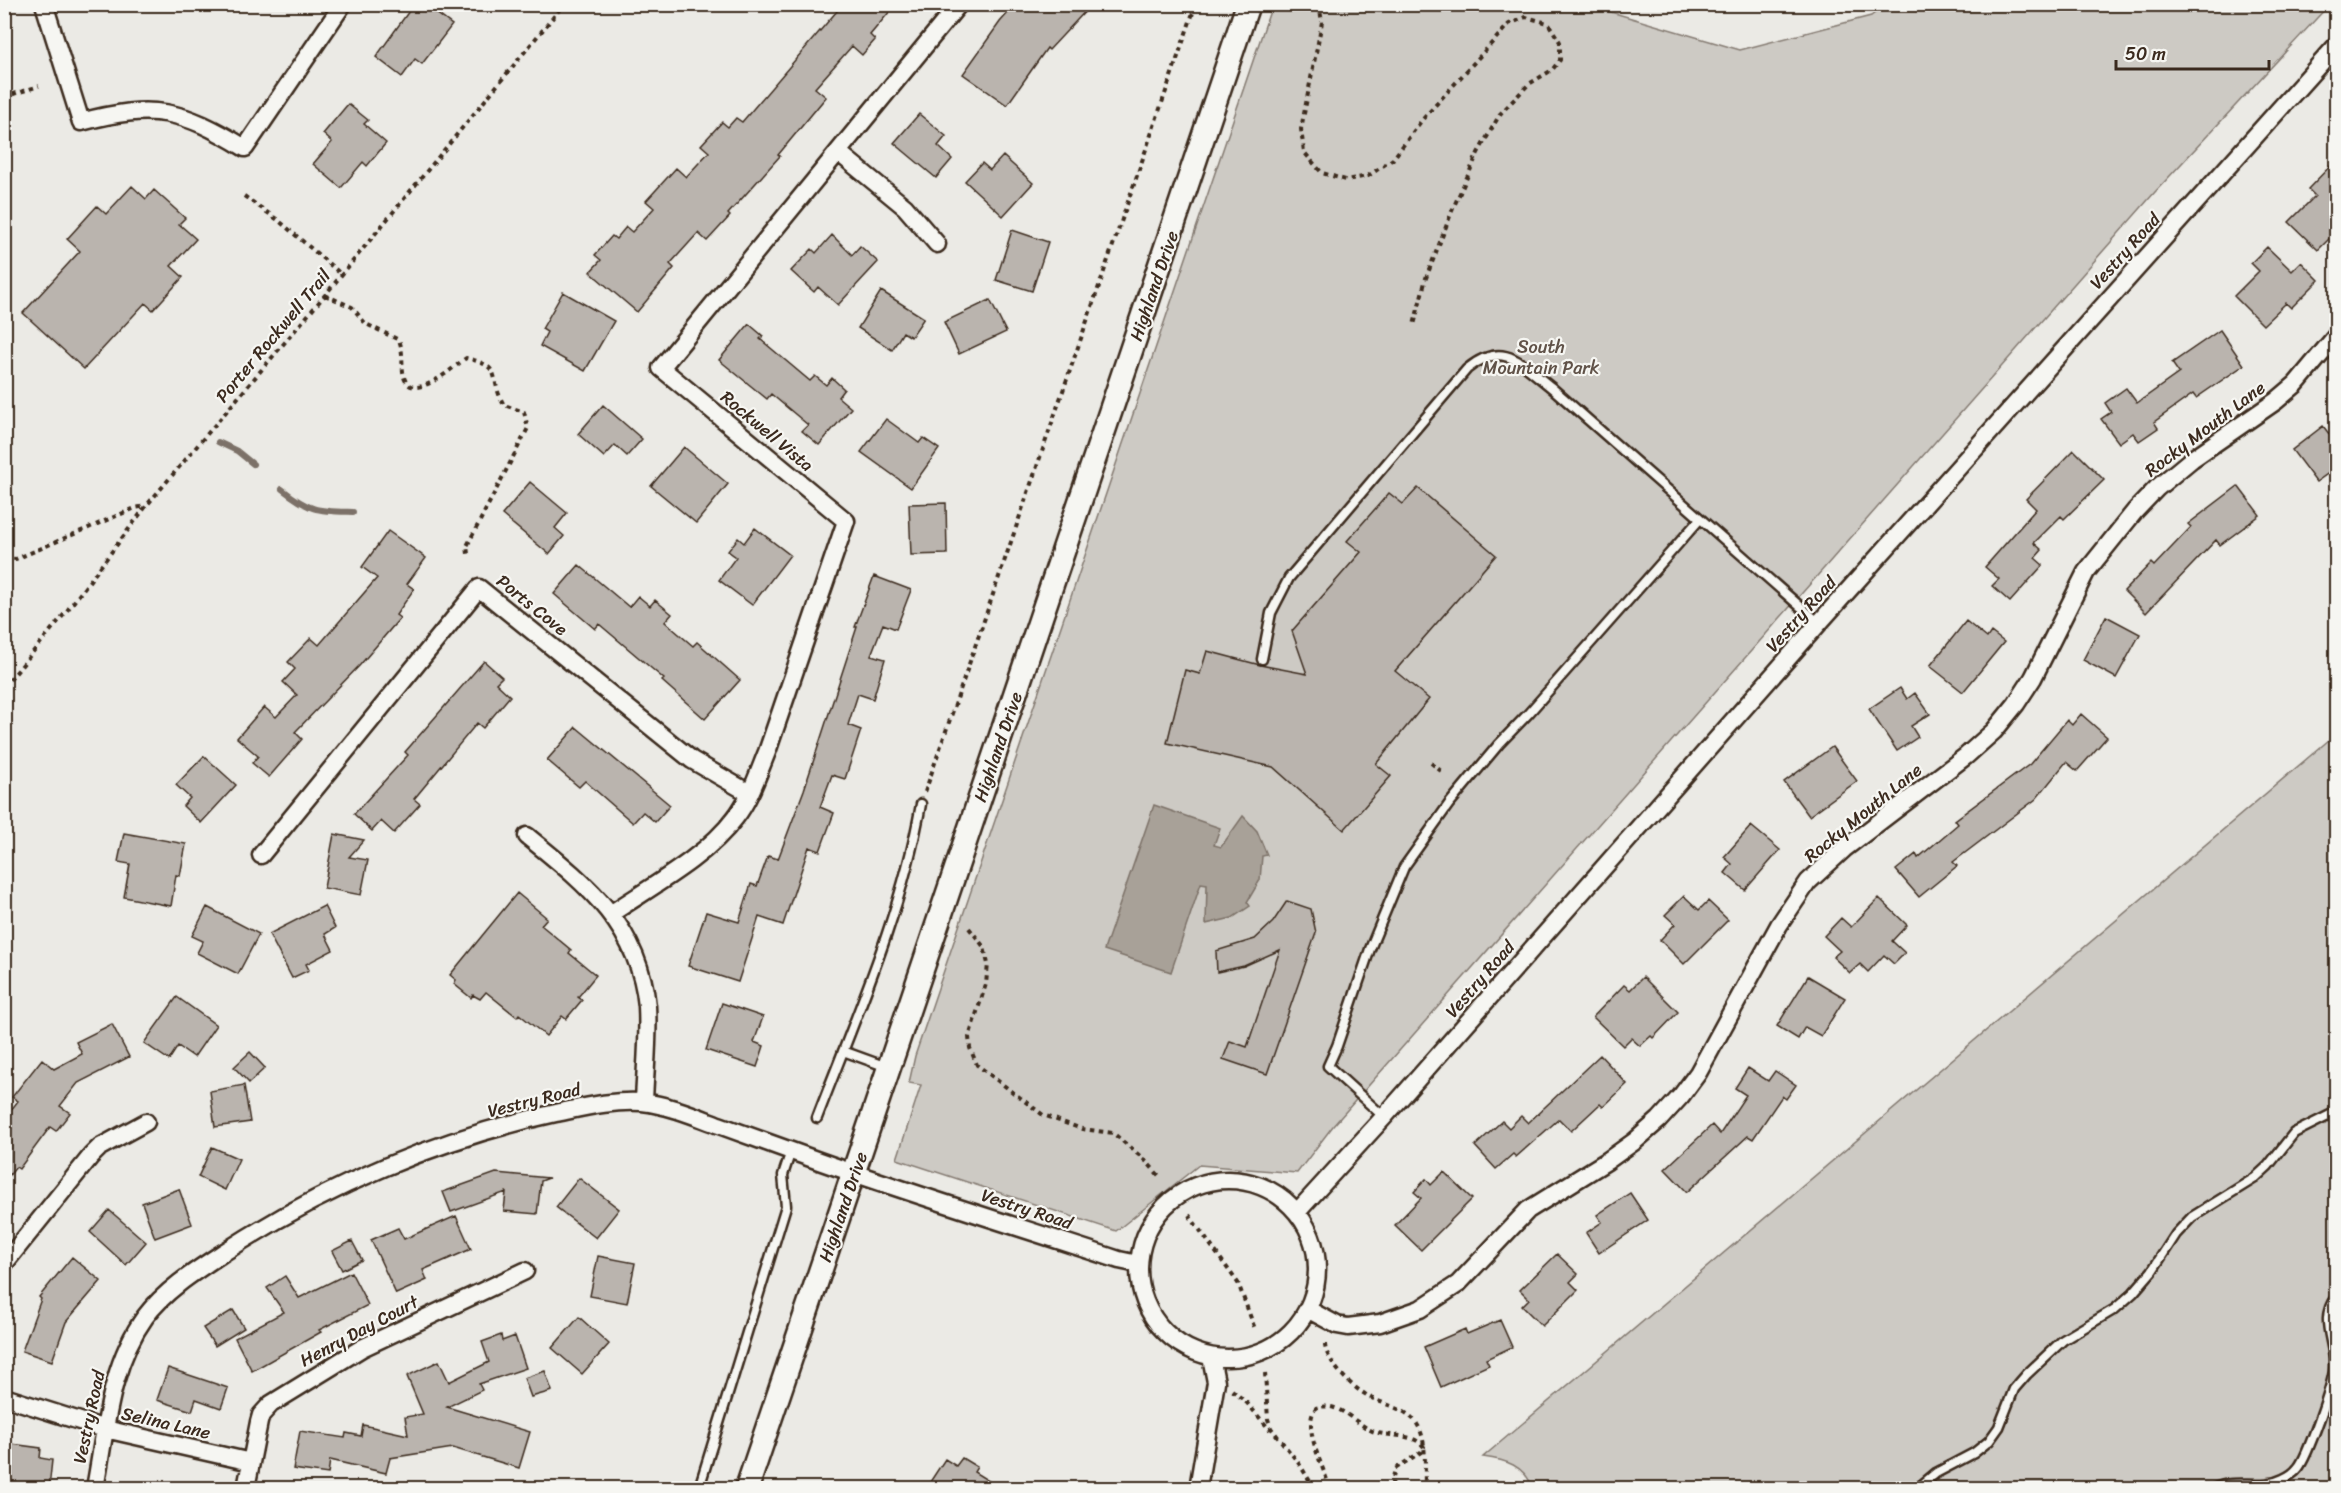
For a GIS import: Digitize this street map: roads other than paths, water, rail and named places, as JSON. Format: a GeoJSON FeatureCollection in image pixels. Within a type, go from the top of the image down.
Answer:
{"type":"FeatureCollection","features":[{"type":"Feature","properties":{"kind":"main road","name":"Highland Drive"},"geometry":{"type":"LineString","coordinates":[[747,1488],[1248,4]]}},
{"type":"Feature","properties":{"kind":"street"},"geometry":{"type":"LineString","coordinates":[[44,4],[81,122],[134,111],[160,112],[187,117],[245,148],[343,4]]}},
{"type":"Feature","properties":{"kind":"street","name":"Rockwell Vista"},"geometry":{"type":"LineString","coordinates":[[612,913],[707,848],[736,816],[749,793],[766,752],[846,521],[661,368],[959,4]]}},
{"type":"Feature","properties":{"kind":"street","name":"Vestry Road"},"geometry":{"type":"LineString","coordinates":[[1298,1211],[1819,623],[2337,46]]}},
{"type":"Feature","properties":{"kind":"street"},"geometry":{"type":"LineString","coordinates":[[838,152],[905,207],[937,244]]}},
{"type":"Feature","properties":{"kind":"street","name":"Rocky Mouth Lane"},"geometry":{"type":"LineString","coordinates":[[1309,1310],[1337,1325],[1348,1327],[1380,1323],[1420,1309],[1458,1284],[1528,1210],[1607,1161],[1659,1120],[1698,1073],[1779,925],[1808,882],[1844,849],[1951,768],[1994,731],[2033,678],[2086,572],[2135,511],[2157,488],[2192,459],[2276,401],[2296,384],[2337,336]]}},
{"type":"Feature","properties":{"kind":"street","name":"Ports Cove"},"geometry":{"type":"LineString","coordinates":[[261,855],[480,588],[692,760],[712,774],[749,793]]}},
{"type":"Feature","properties":{"kind":"street"},"geometry":{"type":"LineString","coordinates":[[527,836],[570,871],[612,913],[635,958],[647,1006],[644,1102]]}},
{"type":"Feature","properties":{"kind":"street","name":"Vestry Road"},"geometry":{"type":"LineString","coordinates":[[95,1488],[105,1428],[120,1365],[145,1317],[185,1278],[248,1237],[313,1201],[352,1183],[452,1142],[525,1120],[597,1104],[644,1102],[664,1106],[854,1173],[1119,1260],[1138,1264]]}},
{"type":"Feature","properties":{"kind":"street"},"geometry":{"type":"LineString","coordinates":[[4,1264],[91,1156],[100,1147],[146,1122]]}},
{"type":"Feature","properties":{"kind":"street"},"geometry":{"type":"LineString","coordinates":[[1215,1179],[1246,1180],[1274,1191],[1298,1211],[1312,1233],[1318,1258],[1317,1285],[1309,1310],[1292,1333],[1268,1350],[1240,1358],[1211,1357],[1187,1348],[1166,1334],[1150,1313],[1140,1289],[1138,1264],[1145,1234],[1162,1208],[1186,1189],[1215,1179]]}},
{"type":"Feature","properties":{"kind":"street","name":"Henry Day Court"},"geometry":{"type":"LineString","coordinates":[[246,1488],[261,1415],[278,1399],[362,1348],[525,1271]]}},
{"type":"Feature","properties":{"kind":"street"},"geometry":{"type":"LineString","coordinates":[[1198,1488],[1216,1382],[1211,1357]]}},
{"type":"Feature","properties":{"kind":"street","name":"Selina Lane"},"geometry":{"type":"LineString","coordinates":[[4,1397],[105,1428],[251,1462]]}},
{"type":"Feature","properties":{"kind":"lane"},"geometry":{"type":"LineString","coordinates":[[1262,659],[1271,613],[1289,578],[1467,369],[1478,360],[1500,354],[1514,358],[1552,388],[1819,623]]}},
{"type":"Feature","properties":{"kind":"lane"},"geometry":{"type":"LineString","coordinates":[[1383,1117],[1328,1066],[1370,949],[1404,867],[1449,804],[1499,744],[1700,519]]}},
{"type":"Feature","properties":{"kind":"lane"},"geometry":{"type":"LineString","coordinates":[[817,1118],[892,922],[915,838],[921,804]]}},
{"type":"Feature","properties":{"kind":"lane"},"geometry":{"type":"LineString","coordinates":[[843,1051],[890,1068]]}},
{"type":"Feature","properties":{"kind":"lane"},"geometry":{"type":"LineString","coordinates":[[1918,1488],[1936,1473],[1974,1453],[1989,1441],[1999,1427],[2014,1389],[2027,1374],[2063,1340],[2115,1309],[2133,1293],[2152,1271],[2176,1234],[2192,1217],[2255,1178],[2268,1166],[2294,1133],[2337,1112]]}},
{"type":"Feature","properties":{"kind":"lane"},"geometry":{"type":"LineString","coordinates":[[699,1488],[786,1206],[783,1175],[791,1151]]}},
{"type":"Feature","properties":{"kind":"lane"},"geometry":{"type":"LineString","coordinates":[[2215,1488],[2233,1484],[2268,1484],[2285,1479],[2298,1468],[2334,1377],[2334,1356],[2327,1319],[2330,1305],[2337,1297]]}},
{"type":"Feature","properties":{"kind":"waterway"},"geometry":{"type":"LineString","coordinates":[[218,442],[237,451],[253,464]]}},
{"type":"Feature","properties":{"kind":"waterway"},"geometry":{"type":"LineString","coordinates":[[282,489],[315,509],[353,512]]}},
{"type":"Feature","properties":{"kind":"park label","name":"South Mountain Park"},"geometry":{"type":"Point","coordinates":[1541,357]}}]}
